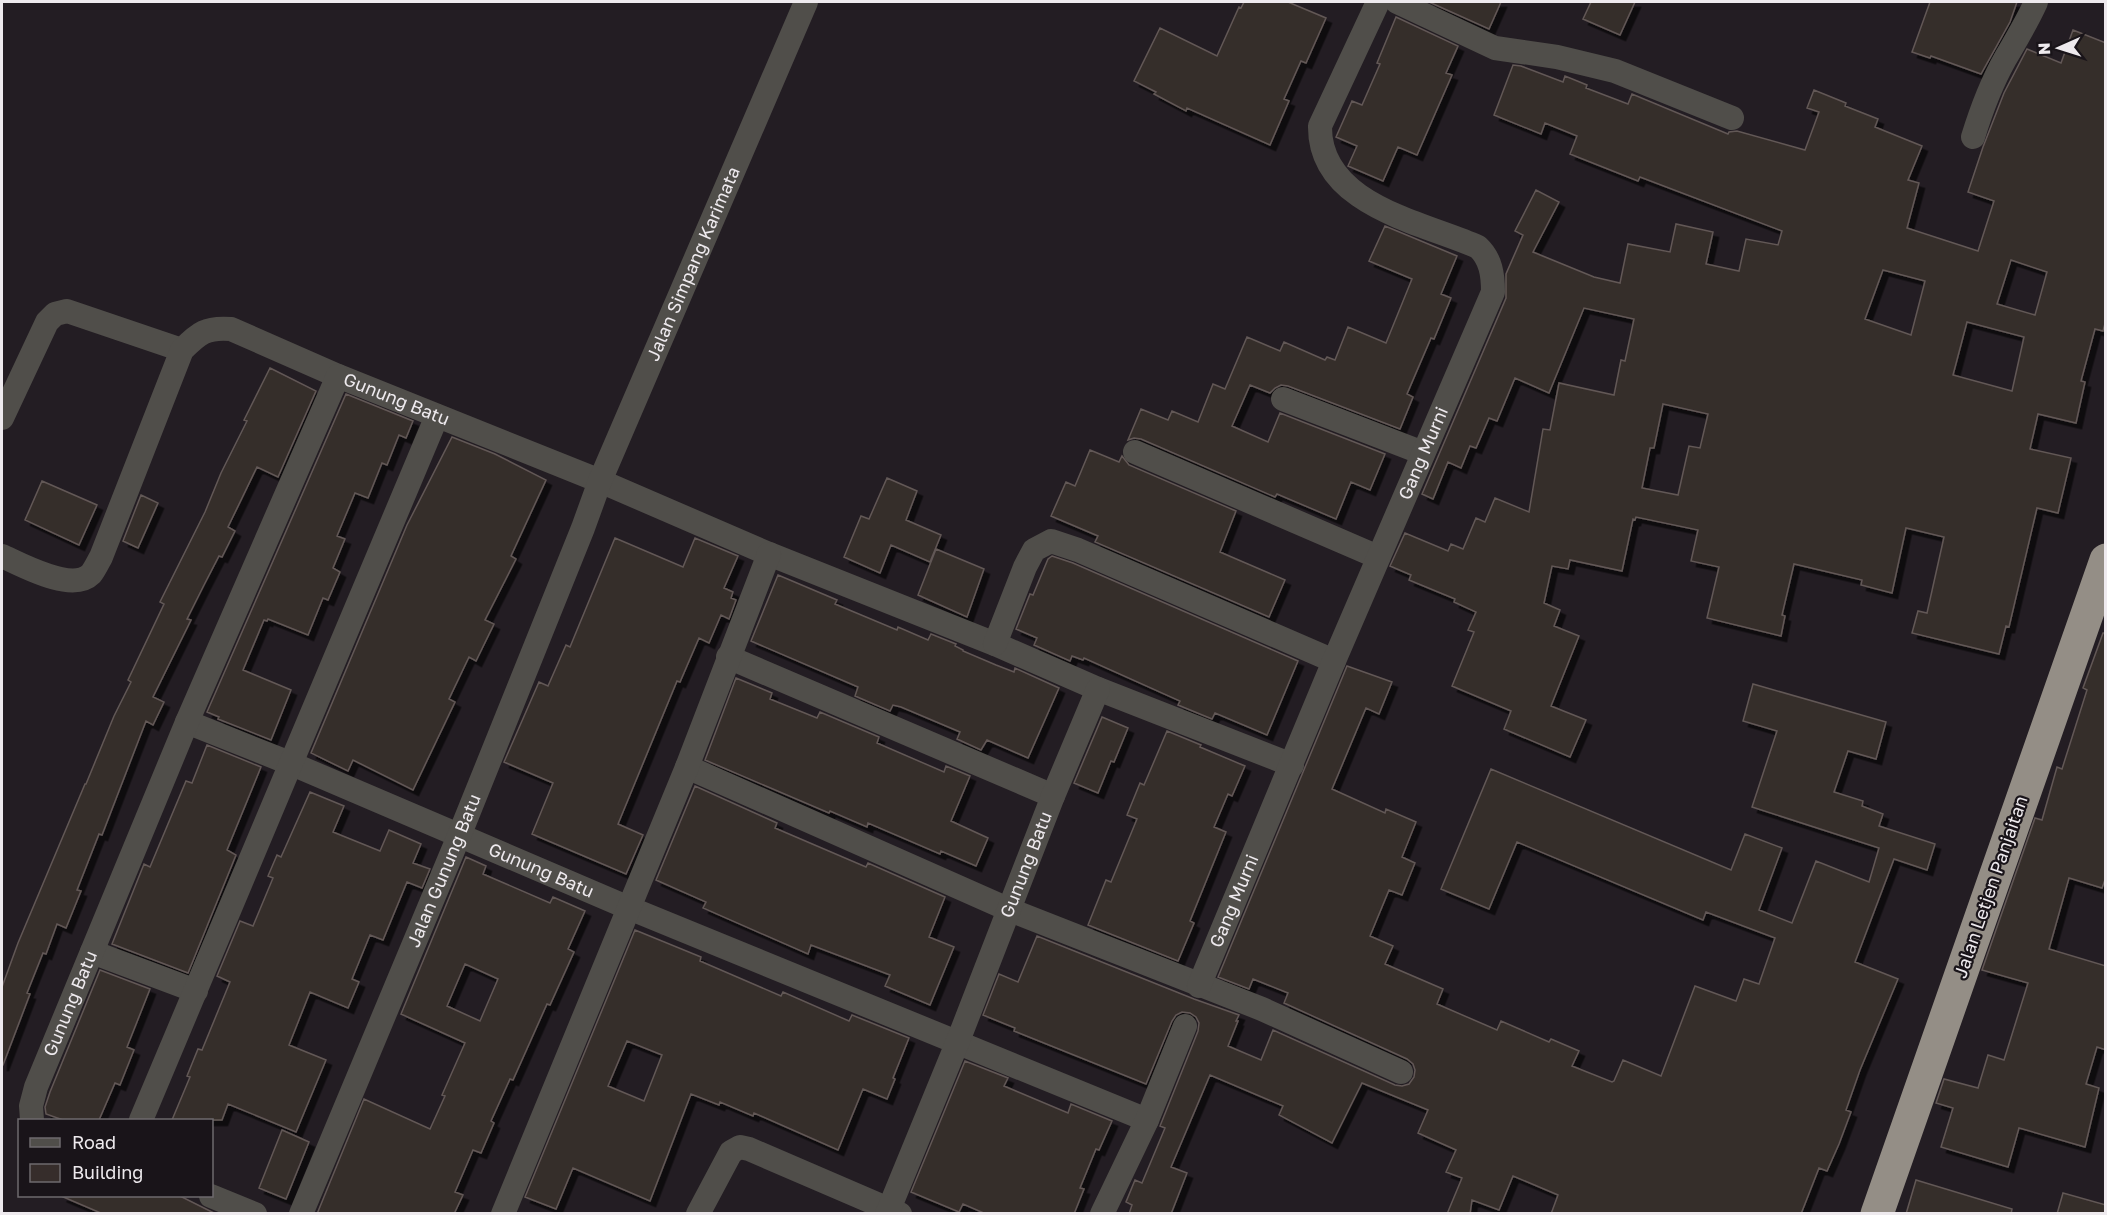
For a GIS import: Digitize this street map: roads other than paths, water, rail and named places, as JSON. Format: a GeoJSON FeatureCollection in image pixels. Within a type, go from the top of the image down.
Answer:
{"type":"FeatureCollection","features":[{"type":"Feature","properties":{"kind":"highway","name":"Jalan Letjen Panjaitan"},"geometry":{"type":"LineString","coordinates":[[1877,1214],[2106,560]]}},
{"type":"Feature","properties":{"kind":"street","name":"Jalan Simpang Karimata"},"geometry":{"type":"LineString","coordinates":[[583,528],[600,481],[806,2]]}},
{"type":"Feature","properties":{"kind":"street","name":"Gang Murni"},"geometry":{"type":"LineString","coordinates":[[1199,986],[1378,557],[1493,292],[1493,280],[1487,255],[1478,247],[1376,207],[1348,187],[1323,150],[1320,126],[1378,2]]}},
{"type":"Feature","properties":{"kind":"street"},"geometry":{"type":"LineString","coordinates":[[1397,2],[1494,48],[1557,57],[1615,71],[1732,118]]}},
{"type":"Feature","properties":{"kind":"street"},"geometry":{"type":"LineString","coordinates":[[1973,137],[1991,88],[2036,2]]}},
{"type":"Feature","properties":{"kind":"street"},"geometry":{"type":"LineString","coordinates":[[2,418],[46,322],[55,314],[67,311],[182,350]]}},
{"type":"Feature","properties":{"kind":"street"},"geometry":{"type":"LineString","coordinates":[[2,556],[68,581],[85,578],[91,574],[101,557],[182,350],[200,333],[216,328],[231,329],[338,376]]}},
{"type":"Feature","properties":{"kind":"street","name":"Gunung Batu"},"geometry":{"type":"LineString","coordinates":[[32,1119],[31,1106],[36,1087],[187,722],[338,376],[600,481],[769,554],[994,644],[1098,689],[1292,765]]}},
{"type":"Feature","properties":{"kind":"street"},"geometry":{"type":"LineString","coordinates":[[1283,399],[1423,453]]}},
{"type":"Feature","properties":{"kind":"street"},"geometry":{"type":"LineString","coordinates":[[141,1119],[437,416]]}},
{"type":"Feature","properties":{"kind":"street"},"geometry":{"type":"LineString","coordinates":[[1135,452],[1378,557]]}},
{"type":"Feature","properties":{"kind":"street","name":"Jalan Gunung Batu"},"geometry":{"type":"LineString","coordinates":[[301,1214],[459,836],[583,528]]}},
{"type":"Feature","properties":{"kind":"street"},"geometry":{"type":"LineString","coordinates":[[994,644],[1034,550],[1051,541],[1334,661]]}},
{"type":"Feature","properties":{"kind":"street"},"geometry":{"type":"LineString","coordinates":[[503,1214],[687,767],[769,554]]}},
{"type":"Feature","properties":{"kind":"street"},"geometry":{"type":"LineString","coordinates":[[728,657],[1053,796]]}},
{"type":"Feature","properties":{"kind":"street","name":"Gunung Batu"},"geometry":{"type":"LineString","coordinates":[[698,1214],[731,1152],[740,1147],[892,1212],[1053,796],[1098,689]]}},
{"type":"Feature","properties":{"kind":"street","name":"Gunung Batu"},"geometry":{"type":"LineString","coordinates":[[187,722],[292,764],[629,908],[1147,1120]]}},
{"type":"Feature","properties":{"kind":"street"},"geometry":{"type":"LineString","coordinates":[[687,767],[1010,909],[1199,986],[1262,1009],[1401,1072]]}},
{"type":"Feature","properties":{"kind":"street"},"geometry":{"type":"LineString","coordinates":[[92,952],[196,991]]}},
{"type":"Feature","properties":{"kind":"street"},"geometry":{"type":"LineString","coordinates":[[1102,1214],[1147,1120],[1185,1026]]}},
{"type":"Feature","properties":{"kind":"street"},"geometry":{"type":"LineString","coordinates":[[213,1197],[255,1214]]}}]}
